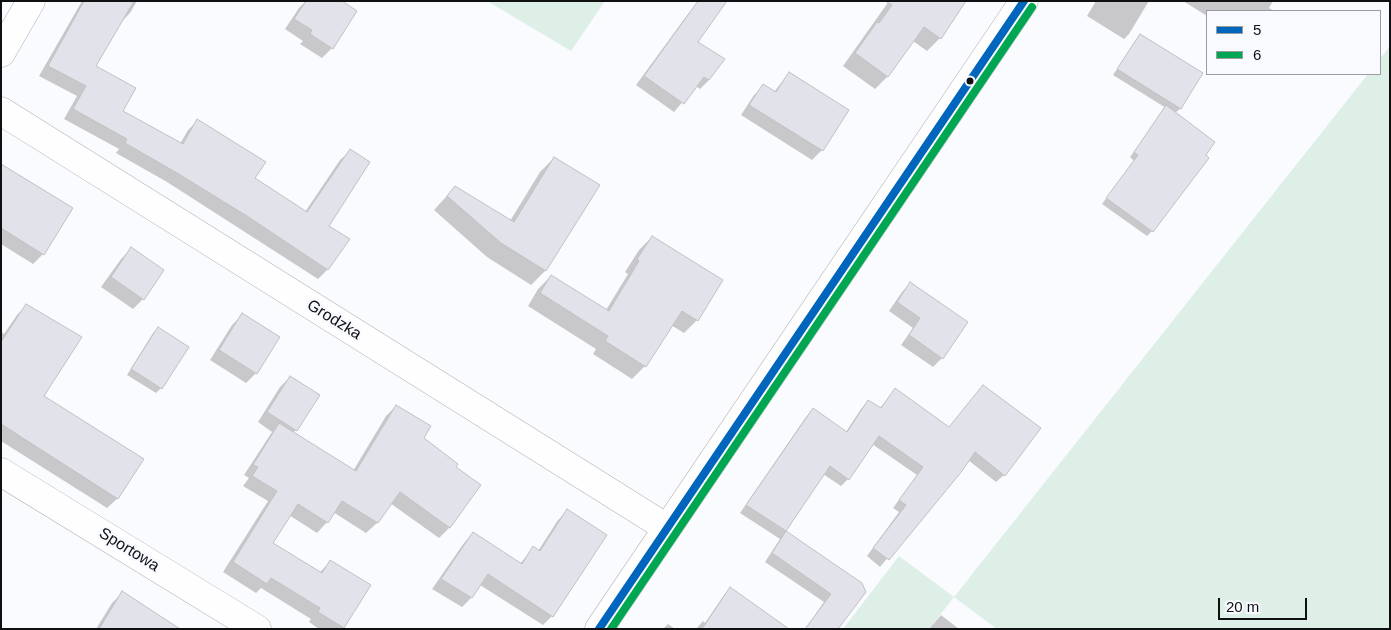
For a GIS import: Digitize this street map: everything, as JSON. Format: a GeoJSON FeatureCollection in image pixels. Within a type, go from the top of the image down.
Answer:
{"type":"FeatureCollection","features":[{"type":"Feature","properties":{"kind":"street"},"geometry":{"type":"LineString","coordinates":[[1,53],[31,1]]}},
{"type":"Feature","properties":{"kind":"street"},"geometry":{"type":"LineString","coordinates":[[599,629],[1024,1]]}},
{"type":"Feature","properties":{"kind":"street","name":"Grodzka"},"geometry":{"type":"LineString","coordinates":[[1,111],[666,528]]}},
{"type":"Feature","properties":{"kind":"street","name":"Sportowa"},"geometry":{"type":"LineString","coordinates":[[1,472],[258,629]]}},
{"type":"Feature","properties":{"kind":"shaded area"},"geometry":{"type":"Polygon","coordinates":[[[487,1],[605,1],[571,51],[487,1]]]}},
{"type":"Feature","properties":{"kind":"shaded area"},"geometry":{"type":"Polygon","coordinates":[[[1390,46],[1390,629],[997,629],[954,597],[1367,75],[1381,75],[1381,58],[1390,46]]]}},
{"type":"Feature","properties":{"kind":"shaded area"},"geometry":{"type":"Polygon","coordinates":[[[899,556],[954,597],[929,629],[843,629],[899,556]]]}},
{"type":"Feature","properties":{"kind":"building"},"geometry":{"type":"Polygon","coordinates":[[[84,1],[134,1],[96,66],[136,88],[123,111],[183,144],[197,119],[266,162],[255,178],[307,212],[350,149],[370,162],[329,226],[350,239],[328,270],[247,216],[125,143],[127,139],[73,109],[86,86],[48,66],[84,1]]]}},
{"type":"Feature","properties":{"kind":"building"},"geometry":{"type":"Polygon","coordinates":[[[306,1],[342,1],[357,11],[333,49],[310,34],[312,30],[294,19],[306,1]]]}},
{"type":"Feature","properties":{"kind":"building"},"geometry":{"type":"Polygon","coordinates":[[[698,1],[727,1],[698,42],[725,59],[709,80],[704,77],[684,104],[644,76],[698,1]]]}},
{"type":"Feature","properties":{"kind":"building"},"geometry":{"type":"Polygon","coordinates":[[[885,1],[966,1],[941,39],[924,27],[888,77],[855,53],[877,22],[879,23],[892,5],[885,1]]]}},
{"type":"Feature","properties":{"kind":"building"},"geometry":{"type":"Polygon","coordinates":[[[1140,34],[1203,73],[1181,109],[1117,69],[1140,34]]]}},
{"type":"Feature","properties":{"kind":"building"},"geometry":{"type":"Polygon","coordinates":[[[789,72],[849,110],[823,151],[749,105],[763,84],[776,92],[789,72]]]}},
{"type":"Feature","properties":{"kind":"building"},"geometry":{"type":"Polygon","coordinates":[[[1166,105],[1215,142],[1206,155],[1209,158],[1153,232],[1106,198],[1138,155],[1134,152],[1166,105]]]}},
{"type":"Feature","properties":{"kind":"building"},"geometry":{"type":"Polygon","coordinates":[[[554,157],[600,185],[546,271],[501,243],[447,196],[455,186],[514,222],[554,157]]]}},
{"type":"Feature","properties":{"kind":"building"},"geometry":{"type":"Polygon","coordinates":[[[1,164],[73,208],[44,255],[1,228],[1,164]]]}},
{"type":"Feature","properties":{"kind":"building"},"geometry":{"type":"Polygon","coordinates":[[[652,236],[723,280],[698,321],[682,311],[646,367],[605,341],[608,336],[540,293],[551,275],[609,311],[639,261],[637,259],[652,236]]]}},
{"type":"Feature","properties":{"kind":"building"},"geometry":{"type":"Polygon","coordinates":[[[131,247],[164,270],[144,300],[111,277],[131,247]]]}},
{"type":"Feature","properties":{"kind":"building"},"geometry":{"type":"Polygon","coordinates":[[[910,282],[968,322],[943,359],[909,335],[920,318],[897,302],[910,282]]]}},
{"type":"Feature","properties":{"kind":"building"},"geometry":{"type":"Polygon","coordinates":[[[26,304],[82,337],[44,396],[144,459],[118,499],[1,424],[1,342],[26,304]]]}},
{"type":"Feature","properties":{"kind":"building"},"geometry":{"type":"Polygon","coordinates":[[[242,313],[280,337],[257,374],[219,350],[242,313]]]}},
{"type":"Feature","properties":{"kind":"building"},"geometry":{"type":"Polygon","coordinates":[[[158,327],[189,347],[162,389],[131,369],[158,327]]]}},
{"type":"Feature","properties":{"kind":"building"},"geometry":{"type":"Polygon","coordinates":[[[290,376],[320,395],[297,431],[267,412],[290,376]]]}},
{"type":"Feature","properties":{"kind":"building"},"geometry":{"type":"Polygon","coordinates":[[[983,385],[1041,428],[1005,476],[975,452],[962,471],[889,560],[873,548],[906,505],[899,500],[923,467],[879,436],[849,480],[830,466],[786,531],[746,505],[813,408],[847,432],[868,400],[881,408],[895,388],[949,427],[983,385]]]}},
{"type":"Feature","properties":{"kind":"building"},"geometry":{"type":"Polygon","coordinates":[[[396,405],[431,426],[424,438],[458,464],[456,467],[481,485],[450,528],[400,492],[378,523],[342,501],[328,523],[298,504],[273,543],[322,573],[330,560],[371,585],[344,628],[318,612],[320,608],[271,578],[267,584],[233,562],[277,491],[252,476],[258,467],[253,465],[279,423],[356,471],[396,405]]]}},
{"type":"Feature","properties":{"kind":"building"},"geometry":{"type":"Polygon","coordinates":[[[567,509],[607,535],[553,617],[488,574],[472,598],[441,579],[473,532],[522,564],[533,546],[540,551],[567,509]]]}},
{"type":"Feature","properties":{"kind":"building"},"geometry":{"type":"Polygon","coordinates":[[[786,531],[862,583],[866,592],[838,629],[805,629],[831,594],[772,553],[786,531]]]}},
{"type":"Feature","properties":{"kind":"building"},"geometry":{"type":"Polygon","coordinates":[[[730,587],[789,629],[702,629],[730,587]]]}},
{"type":"Feature","properties":{"kind":"building"},"geometry":{"type":"Polygon","coordinates":[[[122,591],[180,629],[99,629],[122,591]]]}},
{"type":"Feature","properties":{"kind":"transit line","name":"5"},"geometry":{"type":"LineString","coordinates":[[599,629],[1024,1]]}},
{"type":"Feature","properties":{"kind":"transit line","name":"6"},"geometry":{"type":"LineString","coordinates":[[611,629],[1032,7]]}}]}
